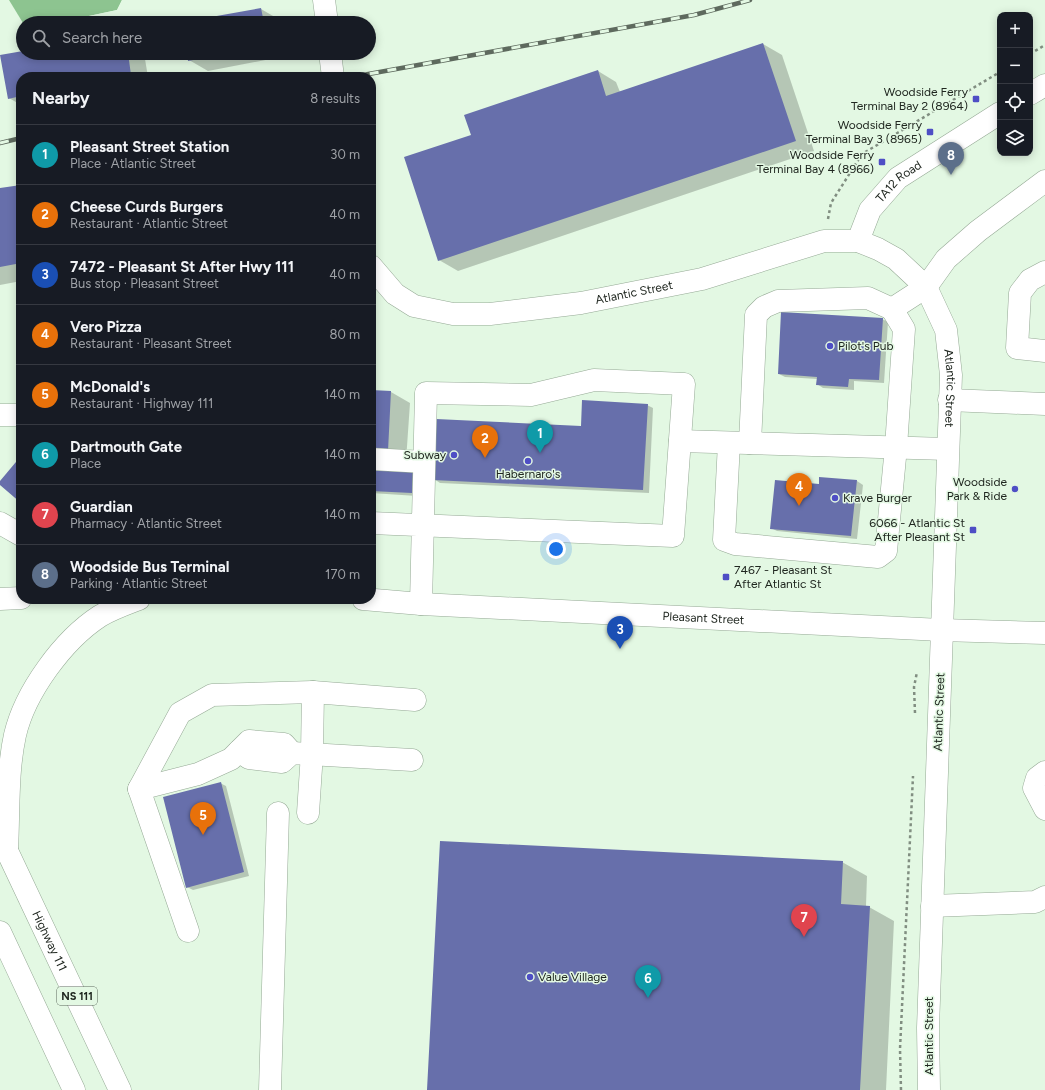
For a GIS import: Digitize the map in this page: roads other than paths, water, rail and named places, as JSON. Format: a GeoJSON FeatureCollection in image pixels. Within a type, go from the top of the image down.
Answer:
{"type":"FeatureCollection","features":[{"type":"Feature","properties":{"kind":"main road"},"geometry":{"type":"LineString","coordinates":[[324,0],[326,16]]}},
{"type":"Feature","properties":{"kind":"main road"},"geometry":{"type":"LineString","coordinates":[[331,60],[332,72]]}},
{"type":"Feature","properties":{"kind":"main road"},"geometry":{"type":"LineString","coordinates":[[1033,92],[1045,84]]}},
{"type":"Feature","properties":{"kind":"main road","name":"TA12 Road"},"geometry":{"type":"LineString","coordinates":[[858,241],[870,210],[898,178],[997,115]]}},
{"type":"Feature","properties":{"kind":"main road"},"geometry":{"type":"LineString","coordinates":[[892,309],[926,287],[946,259],[972,236],[1045,181]]}},
{"type":"Feature","properties":{"kind":"main road","name":"Atlantic Street"},"geometry":{"type":"LineString","coordinates":[[376,272],[395,294],[414,306],[453,314],[490,314],[581,303],[702,279],[824,241],[858,241],[878,248],[896,259],[926,287],[946,330],[951,375],[947,449],[928,1028],[929,1090]]}},
{"type":"Feature","properties":{"kind":"main road"},"geometry":{"type":"LineString","coordinates":[[1045,272],[1030,280],[1020,293],[1017,348],[1045,351]]}},
{"type":"Feature","properties":{"kind":"main road"},"geometry":{"type":"LineString","coordinates":[[868,298],[892,309],[904,329],[896,447],[886,551],[878,557],[735,544],[724,540],[740,443],[756,315],[764,307],[778,301],[868,298]]}},
{"type":"Feature","properties":{"kind":"main road"},"geometry":{"type":"LineString","coordinates":[[376,523],[422,525],[673,536],[684,384],[594,380],[531,395],[426,393],[422,525],[421,604]]}},
{"type":"Feature","properties":{"kind":"main road"},"geometry":{"type":"LineString","coordinates":[[949,400],[1045,404]]}},
{"type":"Feature","properties":{"kind":"main road"},"geometry":{"type":"LineString","coordinates":[[0,415],[16,415]]}},
{"type":"Feature","properties":{"kind":"main road"},"geometry":{"type":"LineString","coordinates":[[680,442],[947,449]]}},
{"type":"Feature","properties":{"kind":"main road"},"geometry":{"type":"LineString","coordinates":[[376,459],[424,462]]}},
{"type":"Feature","properties":{"kind":"main road"},"geometry":{"type":"LineString","coordinates":[[0,523],[16,532]]}},
{"type":"Feature","properties":{"kind":"main road"},"geometry":{"type":"LineString","coordinates":[[0,599],[16,598]]}},
{"type":"Feature","properties":{"kind":"main road","name":"Pleasant Street"},"geometry":{"type":"LineString","coordinates":[[376,600],[421,604],[941,630],[1045,633]]}},
{"type":"Feature","properties":{"kind":"main road"},"geometry":{"type":"LineString","coordinates":[[4,842],[14,737],[25,708],[51,664],[77,634],[100,616],[128,604]]}},
{"type":"Feature","properties":{"kind":"main road"},"geometry":{"type":"LineString","coordinates":[[188,931],[139,789],[180,713],[212,695],[313,692],[415,700]]}},
{"type":"Feature","properties":{"kind":"main road"},"geometry":{"type":"LineString","coordinates":[[308,813],[302,753],[313,692]]}},
{"type":"Feature","properties":{"kind":"main road"},"geometry":{"type":"LineString","coordinates":[[139,789],[198,774],[231,759],[239,751],[249,758],[282,762],[302,753],[412,760]]}},
{"type":"Feature","properties":{"kind":"main road"},"geometry":{"type":"LineString","coordinates":[[1045,772],[1037,778],[1034,788],[1045,809]]}},
{"type":"Feature","properties":{"kind":"main road"},"geometry":{"type":"LineString","coordinates":[[270,1090],[278,813]]}},
{"type":"Feature","properties":{"kind":"main road","name":"Highway 111"},"geometry":{"type":"LineString","coordinates":[[4,842],[120,1090]]}},
{"type":"Feature","properties":{"kind":"main road"},"geometry":{"type":"LineString","coordinates":[[932,912],[1035,902],[1045,897]]}},
{"type":"Feature","properties":{"kind":"main road"},"geometry":{"type":"LineString","coordinates":[[932,912],[1045,915]]}},
{"type":"Feature","properties":{"kind":"main road"},"geometry":{"type":"LineString","coordinates":[[0,932],[74,1090]]}},
{"type":"Feature","properties":{"kind":"railway"},"geometry":{"type":"LineString","coordinates":[[376,73],[694,15],[750,0]]}},
{"type":"Feature","properties":{"kind":"railway"},"geometry":{"type":"LineString","coordinates":[[0,143],[16,139]]}},
{"type":"Feature","properties":{"kind":"place","name":"Woodside Ferry Terminal Bay 2 (8964)"},"geometry":{"type":"Point","coordinates":[976,99]}},
{"type":"Feature","properties":{"kind":"place","name":"Woodside Ferry Terminal Bay 3 (8965)"},"geometry":{"type":"Point","coordinates":[930,132]}},
{"type":"Feature","properties":{"kind":"place","name":"Woodside Ferry Terminal Bay 4 (8966)"},"geometry":{"type":"Point","coordinates":[882,162]}},
{"type":"Feature","properties":{"kind":"place","name":"Woodside Bus Terminal"},"geometry":{"type":"Point","coordinates":[951,175]}},
{"type":"Feature","properties":{"kind":"place","name":"Pilot's Pub"},"geometry":{"type":"Point","coordinates":[830,346]}},
{"type":"Feature","properties":{"kind":"place","name":"Pleasant Street Station"},"geometry":{"type":"Point","coordinates":[540,453]}},
{"type":"Feature","properties":{"kind":"place","name":"Subway"},"geometry":{"type":"Point","coordinates":[454,455]}},
{"type":"Feature","properties":{"kind":"place","name":"Cheese Curds Burgers"},"geometry":{"type":"Point","coordinates":[485,458]}},
{"type":"Feature","properties":{"kind":"place","name":"Habernaro's"},"geometry":{"type":"Point","coordinates":[528,461]}},
{"type":"Feature","properties":{"kind":"place","name":"Woodside Park & Ride"},"geometry":{"type":"Point","coordinates":[1015,489]}},
{"type":"Feature","properties":{"kind":"place","name":"Krave Burger"},"geometry":{"type":"Point","coordinates":[835,498]}},
{"type":"Feature","properties":{"kind":"place","name":"Vero Pizza"},"geometry":{"type":"Point","coordinates":[799,506]}},
{"type":"Feature","properties":{"kind":"place","name":"6066 - Atlantic St After Pleasant St"},"geometry":{"type":"Point","coordinates":[973,530]}},
{"type":"Feature","properties":{"kind":"place","name":"7467 - Pleasant St After Atlantic St"},"geometry":{"type":"Point","coordinates":[726,577]}},
{"type":"Feature","properties":{"kind":"place","name":"7472 - Pleasant St After Hwy 111"},"geometry":{"type":"Point","coordinates":[620,649]}},
{"type":"Feature","properties":{"kind":"place","name":"McDonald's"},"geometry":{"type":"Point","coordinates":[203,835]}},
{"type":"Feature","properties":{"kind":"place","name":"Guardian"},"geometry":{"type":"Point","coordinates":[804,937]}},
{"type":"Feature","properties":{"kind":"place","name":"Value Village"},"geometry":{"type":"Point","coordinates":[530,977]}},
{"type":"Feature","properties":{"kind":"place","name":"Dartmouth Gate"},"geometry":{"type":"Point","coordinates":[648,998]}}]}
